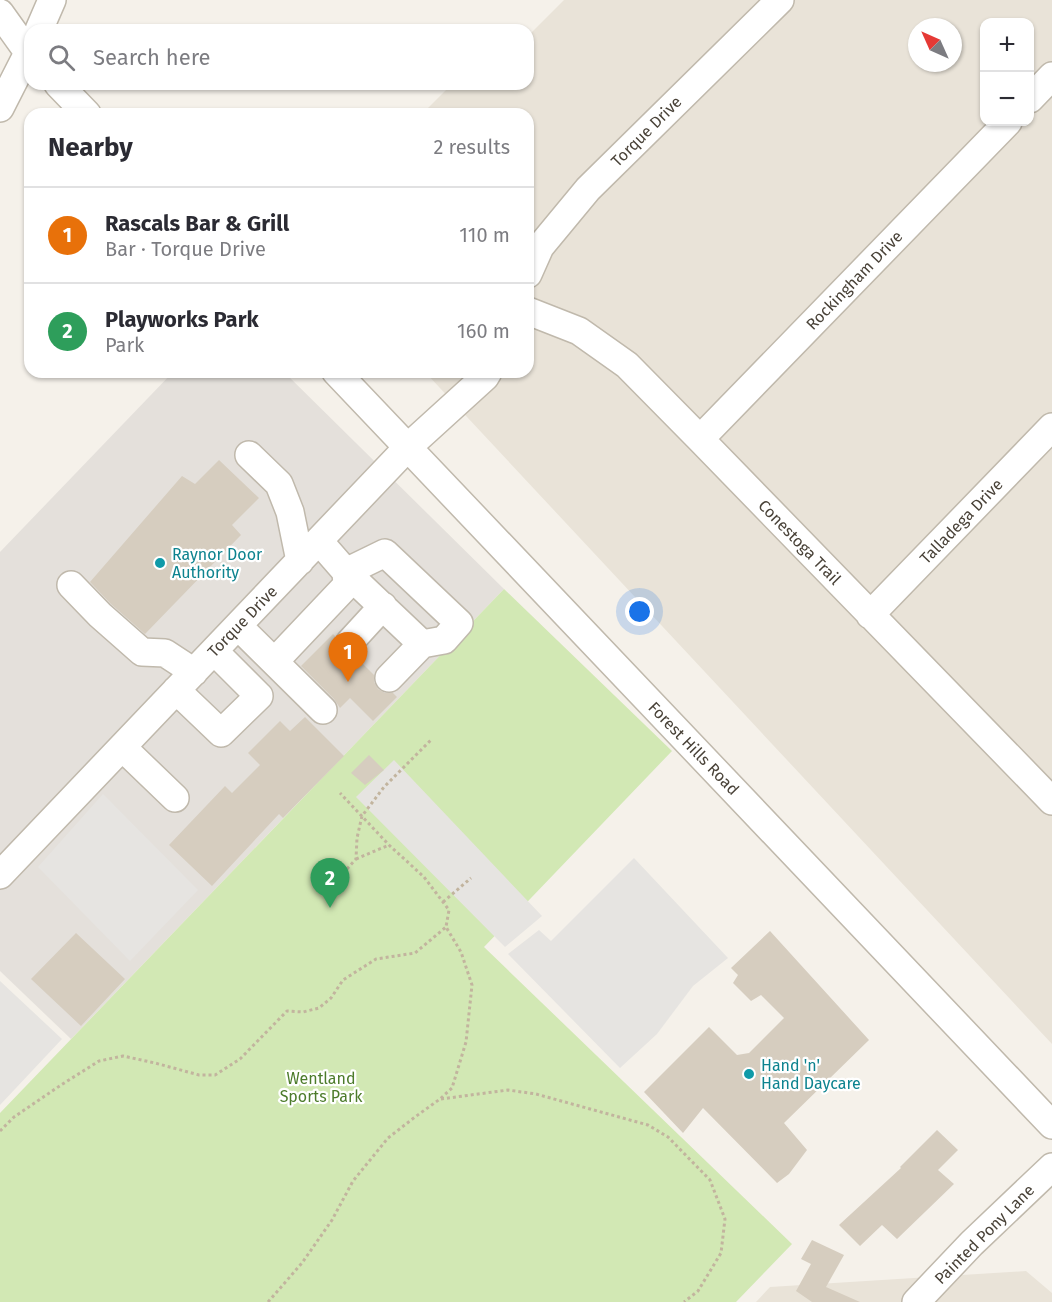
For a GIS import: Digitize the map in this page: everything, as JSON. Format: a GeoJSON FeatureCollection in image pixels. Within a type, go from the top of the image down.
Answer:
{"type":"FeatureCollection","features":[{"type":"Feature","properties":{"kind":"street"},"geometry":{"type":"LineString","coordinates":[[42,24],[52,0]]}},
{"type":"Feature","properties":{"kind":"street","name":"Torque Drive"},"geometry":{"type":"LineString","coordinates":[[534,260],[540,247],[588,189],[780,0]]}},
{"type":"Feature","properties":{"kind":"street"},"geometry":{"type":"LineString","coordinates":[[0,13],[24,38]]}},
{"type":"Feature","properties":{"kind":"street"},"geometry":{"type":"LineString","coordinates":[[0,38],[24,45]]}},
{"type":"Feature","properties":{"kind":"street"},"geometry":{"type":"LineString","coordinates":[[0,108],[24,62]]}},
{"type":"Feature","properties":{"kind":"street"},"geometry":{"type":"LineString","coordinates":[[1034,94],[1052,76]]}},
{"type":"Feature","properties":{"kind":"street"},"geometry":{"type":"LineString","coordinates":[[64,90],[81,108]]}},
{"type":"Feature","properties":{"kind":"street","name":"Rockingham Drive"},"geometry":{"type":"LineString","coordinates":[[700,439],[1004,126]]}},
{"type":"Feature","properties":{"kind":"street","name":"Conestoga Trail"},"geometry":{"type":"LineString","coordinates":[[534,313],[579,331],[627,365],[870,615],[1049,793]]}},
{"type":"Feature","properties":{"kind":"street","name":"Forest Hills Road"},"geometry":{"type":"LineString","coordinates":[[342,378],[1052,1125]]}},
{"type":"Feature","properties":{"kind":"street","name":"Torque Drive"},"geometry":{"type":"LineString","coordinates":[[0,875],[408,447],[484,378]]}},
{"type":"Feature","properties":{"kind":"street","name":"Talladega Drive"},"geometry":{"type":"LineString","coordinates":[[870,615],[1052,427]]}},
{"type":"Feature","properties":{"kind":"street"},"geometry":{"type":"LineString","coordinates":[[249,455],[279,484],[290,512],[300,561]]}},
{"type":"Feature","properties":{"kind":"street"},"geometry":{"type":"LineString","coordinates":[[319,541],[346,572],[422,644]]}},
{"type":"Feature","properties":{"kind":"street"},"geometry":{"type":"LineString","coordinates":[[346,572],[385,553],[459,623],[444,640],[422,644],[388,678]]}},
{"type":"Feature","properties":{"kind":"street"},"geometry":{"type":"LineString","coordinates":[[274,661],[347,585],[346,572]]}},
{"type":"Feature","properties":{"kind":"street"},"geometry":{"type":"LineString","coordinates":[[71,585],[100,615],[142,652],[165,653],[221,733],[259,696],[214,651]]}},
{"type":"Feature","properties":{"kind":"street"},"geometry":{"type":"LineString","coordinates":[[350,642],[383,606]]}},
{"type":"Feature","properties":{"kind":"street"},"geometry":{"type":"LineString","coordinates":[[238,626],[324,710]]}},
{"type":"Feature","properties":{"kind":"street"},"geometry":{"type":"LineString","coordinates":[[122,747],[175,798]]}},
{"type":"Feature","properties":{"kind":"street","name":"Painted Pony Lane"},"geometry":{"type":"LineString","coordinates":[[916,1302],[972,1243],[1052,1167]]}},
{"type":"Feature","properties":{"kind":"path"},"geometry":{"type":"LineString","coordinates":[[356,859],[357,838],[362,816],[384,787],[431,740]]}},
{"type":"Feature","properties":{"kind":"path"},"geometry":{"type":"LineString","coordinates":[[268,1302],[302,1263],[332,1220],[353,1181],[388,1138],[440,1100],[452,1088],[464,1051],[470,1014],[472,985],[461,952],[446,927],[448,910],[424,876],[389,845],[340,793]]}},
{"type":"Feature","properties":{"kind":"path"},"geometry":{"type":"LineString","coordinates":[[339,878],[356,859],[389,845]]}},
{"type":"Feature","properties":{"kind":"path"},"geometry":{"type":"LineString","coordinates":[[443,902],[471,878]]}},
{"type":"Feature","properties":{"kind":"path"},"geometry":{"type":"LineString","coordinates":[[0,1131],[61,1084],[99,1061],[123,1056],[200,1076],[215,1075],[240,1059],[287,1011],[303,1012],[319,1008],[331,998],[343,980],[376,959],[416,953],[446,927]]}},
{"type":"Feature","properties":{"kind":"path"},"geometry":{"type":"LineString","coordinates":[[440,1100],[508,1090],[536,1094],[648,1125],[668,1137],[710,1180],[724,1219],[721,1252],[698,1291],[684,1302]]}},
{"type":"Feature","properties":{"kind":"shaded area"},"geometry":{"type":"Polygon","coordinates":[[[564,0],[1052,0],[1052,1044],[431,378],[534,378],[534,108],[428,108],[446,90],[534,90],[534,30],[564,0]]]}},
{"type":"Feature","properties":{"kind":"shaded area"},"geometry":{"type":"Polygon","coordinates":[[[167,378],[290,378],[504,589],[71,1039],[0,971],[0,552],[167,378]]]}},
{"type":"Feature","properties":{"kind":"shaded area"},"geometry":{"type":"Polygon","coordinates":[[[394,760],[542,916],[505,947],[356,797],[394,760]]]}},
{"type":"Feature","properties":{"kind":"shaded area"},"geometry":{"type":"Polygon","coordinates":[[[103,794],[198,890],[130,961],[38,867],[103,794]]]}},
{"type":"Feature","properties":{"kind":"shaded area"},"geometry":{"type":"Polygon","coordinates":[[[634,858],[728,958],[693,986],[657,1034],[620,1068],[508,954],[539,930],[551,941],[634,858]]]}},
{"type":"Feature","properties":{"kind":"shaded area"},"geometry":{"type":"Polygon","coordinates":[[[0,981],[62,1039],[0,1105],[0,981]]]}},
{"type":"Feature","properties":{"kind":"shaded area"},"geometry":{"type":"Polygon","coordinates":[[[1026,1271],[1052,1293],[1052,1302],[756,1302],[770,1287],[1026,1271]]]}},
{"type":"Feature","properties":{"kind":"green space","name":"Wentland Sports Park"},"geometry":{"type":"Polygon","coordinates":[[[504,589],[672,751],[484,947],[792,1244],[736,1302],[0,1302],[0,1113],[504,589]]]}},
{"type":"Feature","properties":{"kind":"building","name":"Raynor Door Authority"},"geometry":{"type":"Polygon","coordinates":[[[219,460],[259,498],[232,525],[241,535],[145,634],[90,582],[182,476],[195,484],[219,460]]]}},
{"type":"Feature","properties":{"kind":"building"},"geometry":{"type":"Polygon","coordinates":[[[333,634],[336,637],[335,647],[339,653],[347,657],[356,657],[374,675],[374,682],[378,689],[385,693],[393,693],[397,697],[373,721],[350,698],[340,708],[301,666],[333,634]]]}},
{"type":"Feature","properties":{"kind":"building"},"geometry":{"type":"Polygon","coordinates":[[[305,717],[344,756],[283,818],[279,814],[212,886],[169,845],[225,786],[232,793],[260,765],[248,753],[280,721],[290,731],[305,717]]]}},
{"type":"Feature","properties":{"kind":"building"},"geometry":{"type":"Polygon","coordinates":[[[369,755],[384,770],[365,785],[351,773],[369,755]]]}},
{"type":"Feature","properties":{"kind":"building","name":"Hand 'n' Hand Daycare"},"geometry":{"type":"Polygon","coordinates":[[[770,931],[869,1040],[784,1123],[807,1150],[789,1174],[777,1183],[703,1108],[683,1133],[644,1092],[709,1027],[737,1055],[749,1053],[784,1018],[761,995],[751,1001],[733,983],[738,975],[731,968],[770,931]]]}},
{"type":"Feature","properties":{"kind":"building"},"geometry":{"type":"Polygon","coordinates":[[[76,933],[125,979],[81,1026],[31,979],[76,933]]]}},
{"type":"Feature","properties":{"kind":"building"},"geometry":{"type":"Polygon","coordinates":[[[937,1130],[958,1150],[938,1170],[954,1184],[897,1239],[882,1225],[860,1246],[839,1225],[901,1168],[937,1130]]]}},
{"type":"Feature","properties":{"kind":"building"},"geometry":{"type":"Polygon","coordinates":[[[812,1240],[844,1255],[826,1287],[860,1302],[812,1302],[796,1291],[811,1264],[801,1259],[812,1240]]]}},
{"type":"Feature","properties":{"kind":"place","name":"Raynor Door Authority"},"geometry":{"type":"Point","coordinates":[160,563]}},
{"type":"Feature","properties":{"kind":"place","name":"Rascals Bar & Grill"},"geometry":{"type":"Point","coordinates":[348,682]}},
{"type":"Feature","properties":{"kind":"place","name":"Playworks Park"},"geometry":{"type":"Point","coordinates":[330,908]}},
{"type":"Feature","properties":{"kind":"place","name":"Hand 'n' Hand Daycare"},"geometry":{"type":"Point","coordinates":[749,1074]}}]}
